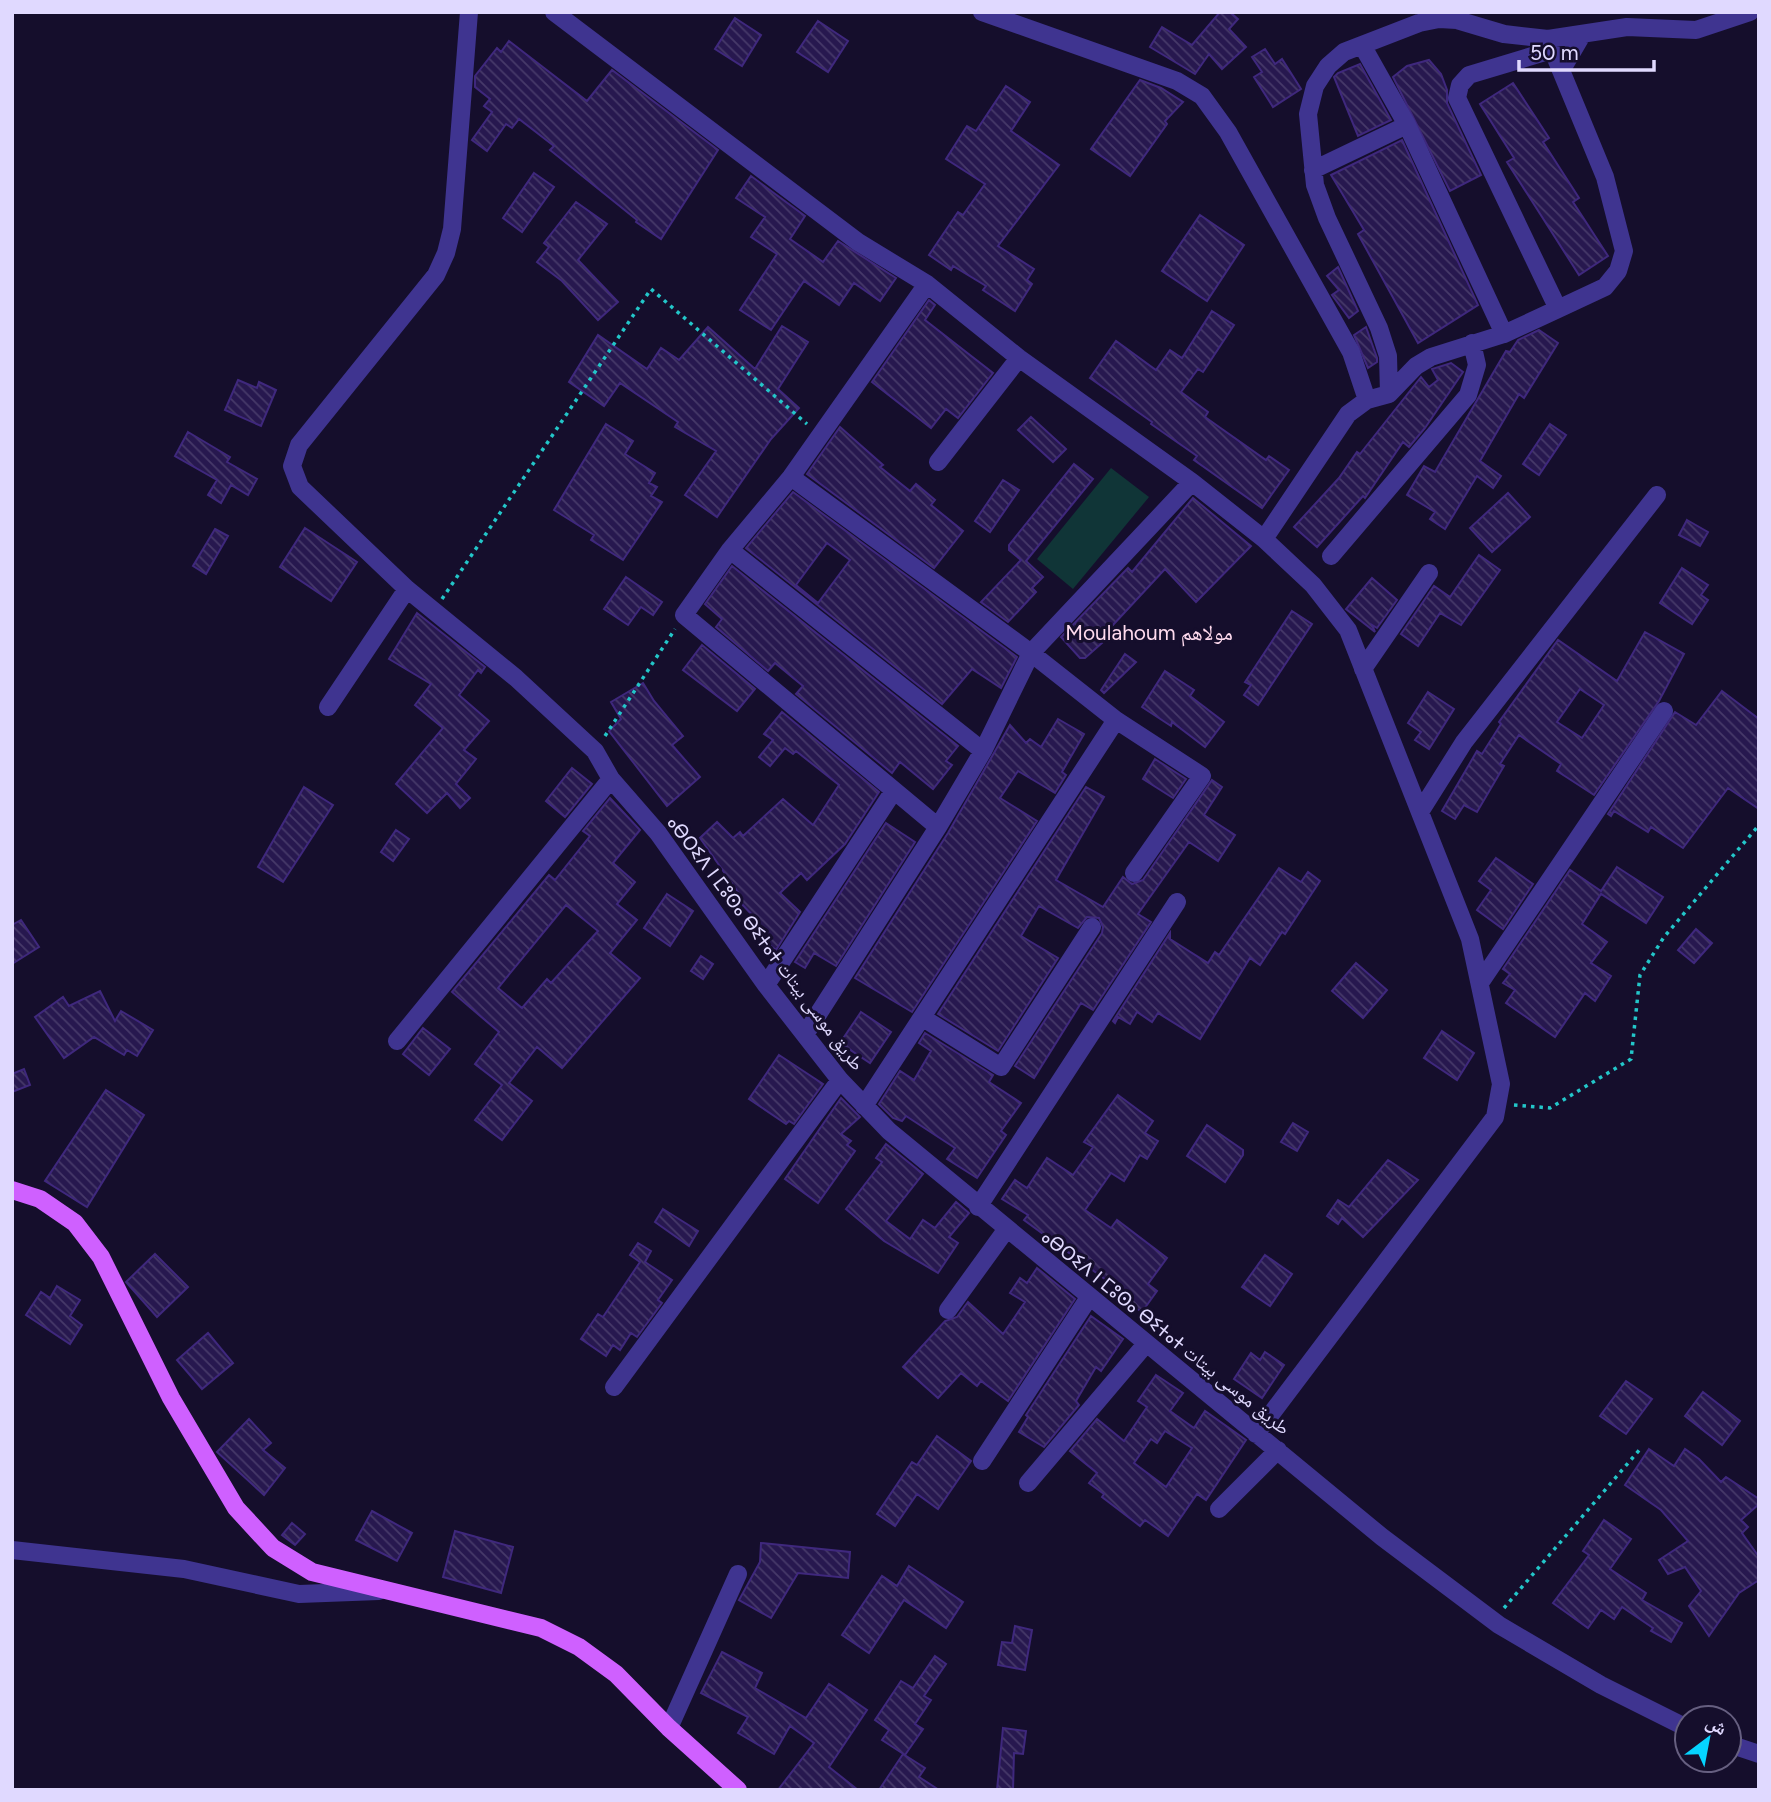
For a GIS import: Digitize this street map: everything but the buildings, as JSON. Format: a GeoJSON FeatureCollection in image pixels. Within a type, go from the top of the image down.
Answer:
{"type":"FeatureCollection","features":[{"type":"Feature","properties":{"kind":"main road"},"geometry":{"type":"LineString","coordinates":[[12,1191],[40,1199],[75,1223],[101,1257],[171,1398],[236,1508],[273,1548],[312,1572],[541,1628],[579,1647],[616,1674],[669,1728],[738,1790]]}},
{"type":"Feature","properties":{"kind":"street","name":"ⴰⴱⵔⵉⴷ ⵏ ⵎⵓⵙⴰ ⴱⵉⵜⴰⵜ طريق موسى بيتات"},"geometry":{"type":"LineString","coordinates":[[468,12],[452,229],[446,253],[436,275],[299,445],[293,459],[293,474],[300,487],[407,589],[435,609],[595,751],[611,779],[658,833],[766,985],[840,1080],[889,1131],[1145,1345],[1278,1450],[1382,1537],[1499,1625],[1601,1685],[1673,1721]]}},
{"type":"Feature","properties":{"kind":"street"},"geometry":{"type":"LineString","coordinates":[[554,12],[858,242],[927,284],[1019,358],[1192,482],[1264,539],[1313,585],[1348,630],[1470,939],[1501,1084],[1495,1117],[1256,1434]]}},
{"type":"Feature","properties":{"kind":"street"},"geometry":{"type":"LineString","coordinates":[[982,12],[1177,81],[1202,96],[1228,132],[1351,352],[1367,400]]}},
{"type":"Feature","properties":{"kind":"street"},"geometry":{"type":"LineString","coordinates":[[1558,309],[1457,98],[1460,85],[1469,75],[1582,35],[1627,27],[1696,30],[1749,12]]}},
{"type":"Feature","properties":{"kind":"street"},"geometry":{"type":"LineString","coordinates":[[1389,394],[1388,356],[1379,328],[1327,218],[1313,170],[1308,114],[1315,86],[1328,66],[1344,52],[1419,23],[1439,19],[1457,20],[1550,45]]}},
{"type":"Feature","properties":{"kind":"street"},"geometry":{"type":"LineString","coordinates":[[1561,71],[1582,35]]}},
{"type":"Feature","properties":{"kind":"street"},"geometry":{"type":"LineString","coordinates":[[1362,45],[1407,125],[1504,334]]}},
{"type":"Feature","properties":{"kind":"street"},"geometry":{"type":"LineString","coordinates":[[1264,539],[1348,414],[1367,400],[1389,394],[1416,366],[1431,357],[1504,334],[1605,287],[1618,271],[1624,251],[1605,177],[1550,45]]}},
{"type":"Feature","properties":{"kind":"street"},"geometry":{"type":"LineString","coordinates":[[1313,170],[1407,125]]}},
{"type":"Feature","properties":{"kind":"street"},"geometry":{"type":"LineString","coordinates":[[927,284],[791,477],[730,550],[684,615],[938,827]]}},
{"type":"Feature","properties":{"kind":"street"},"geometry":{"type":"LineString","coordinates":[[1331,556],[1468,395],[1477,366],[1472,343]]}},
{"type":"Feature","properties":{"kind":"street"},"geometry":{"type":"LineString","coordinates":[[938,462],[1019,358]]}},
{"type":"Feature","properties":{"kind":"street"},"geometry":{"type":"LineString","coordinates":[[791,477],[1031,653],[1116,720],[1202,776],[1137,869]]}},
{"type":"Feature","properties":{"kind":"street"},"geometry":{"type":"LineString","coordinates":[[806,1033],[938,827],[983,751],[1031,653],[1192,482]]}},
{"type":"Feature","properties":{"kind":"street"},"geometry":{"type":"LineString","coordinates":[[1420,812],[1464,741],[1657,495]]}},
{"type":"Feature","properties":{"kind":"street"},"geometry":{"type":"LineString","coordinates":[[730,550],[983,751]]}},
{"type":"Feature","properties":{"kind":"street"},"geometry":{"type":"LineString","coordinates":[[1363,669],[1429,573]]}},
{"type":"Feature","properties":{"kind":"street"},"geometry":{"type":"LineString","coordinates":[[328,707],[407,589]]}},
{"type":"Feature","properties":{"kind":"street"},"geometry":{"type":"LineString","coordinates":[[1480,984],[1664,711]]}},
{"type":"Feature","properties":{"kind":"street"},"geometry":{"type":"LineString","coordinates":[[864,1106],[1116,720]]}},
{"type":"Feature","properties":{"kind":"street"},"geometry":{"type":"LineString","coordinates":[[397,1041],[611,779]]}},
{"type":"Feature","properties":{"kind":"street"},"geometry":{"type":"LineString","coordinates":[[766,985],[894,792]]}},
{"type":"Feature","properties":{"kind":"street"},"geometry":{"type":"LineString","coordinates":[[978,1207],[1177,902]]}},
{"type":"Feature","properties":{"kind":"street"},"geometry":{"type":"LineString","coordinates":[[923,1018],[1001,1067],[1091,927]]}},
{"type":"Feature","properties":{"kind":"street"},"geometry":{"type":"LineString","coordinates":[[614,1387],[840,1080]]}},
{"type":"Feature","properties":{"kind":"street"},"geometry":{"type":"LineString","coordinates":[[948,1310],[1006,1230]]}},
{"type":"Feature","properties":{"kind":"street"},"geometry":{"type":"LineString","coordinates":[[982,1461],[1088,1298]]}},
{"type":"Feature","properties":{"kind":"street"},"geometry":{"type":"LineString","coordinates":[[1028,1483],[1145,1345]]}},
{"type":"Feature","properties":{"kind":"street"},"geometry":{"type":"LineString","coordinates":[[1219,1509],[1278,1450]]}},
{"type":"Feature","properties":{"kind":"street"},"geometry":{"type":"LineString","coordinates":[[12,1550],[184,1569],[299,1594],[382,1591]]}},
{"type":"Feature","properties":{"kind":"street"},"geometry":{"type":"LineString","coordinates":[[669,1728],[738,1574]]}},
{"type":"Feature","properties":{"kind":"path"},"geometry":{"type":"LineString","coordinates":[[435,609],[651,289],[820,436]]}},
{"type":"Feature","properties":{"kind":"path"},"geometry":{"type":"LineString","coordinates":[[595,751],[684,615]]}},
{"type":"Feature","properties":{"kind":"path"},"geometry":{"type":"LineString","coordinates":[[1497,1104],[1550,1108],[1631,1059],[1640,975],[1664,937],[1759,825]]}},
{"type":"Feature","properties":{"kind":"path"},"geometry":{"type":"LineString","coordinates":[[1499,1625],[1505,1603],[1641,1448]]}},
{"type":"Feature","properties":{"kind":"green space"},"geometry":{"type":"Polygon","coordinates":[[[1111,468],[1149,497],[1073,589],[1037,559],[1111,468]]]}},
{"type":"Feature","properties":{"kind":"district","name":"Moulahoum مولاهم"},"geometry":{"type":"Point","coordinates":[1149,633]}}]}
